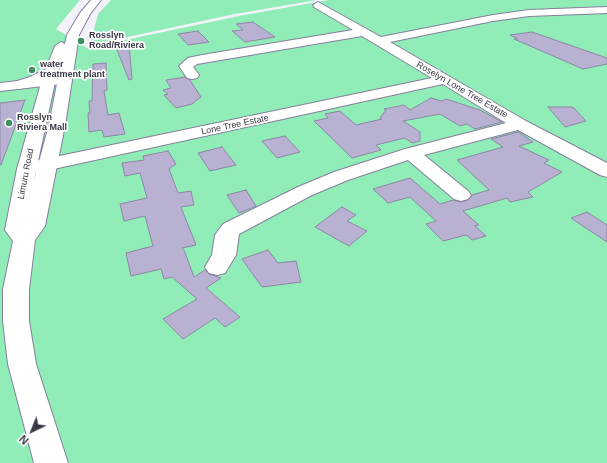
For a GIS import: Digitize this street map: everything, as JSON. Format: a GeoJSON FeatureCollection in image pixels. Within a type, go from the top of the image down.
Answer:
{"type":"FeatureCollection","features":[{"type":"Feature","properties":{"kind":"street","name":"Limuru Road"},"geometry":{"type":"LineString","coordinates":[[24,240],[16,230],[26,168],[47,85],[69,26],[80,9],[91,0]]}},
{"type":"Feature","properties":{"kind":"street","name":"Limuru Road"},"geometry":{"type":"LineString","coordinates":[[51,463],[22,364],[16,321],[16,289],[24,240],[34,226],[65,83],[73,35],[84,14],[96,0]]}},
{"type":"Feature","properties":{"kind":"street","name":"Roselyn Lone Tree Estate"},"geometry":{"type":"LineString","coordinates":[[318,6],[520,124],[607,171]]}},
{"type":"Feature","properties":{"kind":"street"},"geometry":{"type":"LineString","coordinates":[[378,41],[541,7],[607,10]]}},
{"type":"Feature","properties":{"kind":"street"},"geometry":{"type":"LineString","coordinates":[[192,75],[186,66],[193,61],[363,32]]}},
{"type":"Feature","properties":{"kind":"street"},"geometry":{"type":"LineString","coordinates":[[0,92],[22,87],[35,80],[47,85]]}},
{"type":"Feature","properties":{"kind":"street","name":"Lone Tree Estate"},"geometry":{"type":"LineString","coordinates":[[26,168],[47,165],[444,80]]}},
{"type":"Feature","properties":{"kind":"street"},"geometry":{"type":"LineString","coordinates":[[0,87],[22,87],[65,83]]}},
{"type":"Feature","properties":{"kind":"street"},"geometry":{"type":"LineString","coordinates":[[217,267],[224,256],[226,235],[231,229],[305,191],[341,176],[411,153],[520,124]]}},
{"type":"Feature","properties":{"kind":"street"},"geometry":{"type":"LineString","coordinates":[[411,153],[461,195]]}},
{"type":"Feature","properties":{"kind":"green space"},"geometry":{"type":"Polygon","coordinates":[[[0,0],[80,0],[56,29],[87,48],[239,16],[328,0],[607,0],[607,463],[0,463],[0,0]]]}},
{"type":"Feature","properties":{"kind":"green space"},"geometry":{"type":"Polygon","coordinates":[[[111,0],[317,0],[235,14],[90,45],[98,14],[111,0]]]}},
{"type":"Feature","properties":{"kind":"building"},"geometry":{"type":"Polygon","coordinates":[[[253,22],[275,37],[245,42],[232,31],[243,30],[236,24],[253,22]]]}},
{"type":"Feature","properties":{"kind":"building"},"geometry":{"type":"Polygon","coordinates":[[[198,31],[209,42],[188,45],[178,34],[198,31]]]}},
{"type":"Feature","properties":{"kind":"building"},"geometry":{"type":"Polygon","coordinates":[[[532,32],[607,58],[607,64],[583,69],[514,39],[518,39],[510,35],[532,32]]]}},
{"type":"Feature","properties":{"kind":"building"},"geometry":{"type":"Polygon","coordinates":[[[129,43],[132,79],[129,80],[115,45],[129,43]]]}},
{"type":"Feature","properties":{"kind":"building"},"geometry":{"type":"Polygon","coordinates":[[[106,63],[107,90],[104,91],[108,115],[119,113],[125,134],[104,137],[102,130],[89,132],[88,113],[90,113],[89,101],[92,101],[93,64],[106,63]]]}},
{"type":"Feature","properties":{"kind":"building"},"geometry":{"type":"Polygon","coordinates":[[[185,77],[190,80],[201,97],[192,104],[176,108],[164,95],[168,94],[163,90],[171,88],[166,80],[185,77]]]}},
{"type":"Feature","properties":{"kind":"building"},"geometry":{"type":"Polygon","coordinates":[[[431,98],[442,101],[446,99],[480,110],[502,122],[475,129],[467,124],[460,126],[440,114],[403,121],[420,132],[420,141],[412,143],[405,138],[376,145],[381,150],[352,158],[314,121],[328,118],[325,114],[340,111],[356,125],[382,119],[380,118],[386,110],[384,109],[404,105],[410,110],[431,98]]]}},
{"type":"Feature","properties":{"kind":"building","name":"Rosslyn Riviera Mall"},"geometry":{"type":"Polygon","coordinates":[[[25,100],[1,165],[0,165],[0,103],[25,100]]]}},
{"type":"Feature","properties":{"kind":"building"},"geometry":{"type":"Polygon","coordinates":[[[548,107],[573,107],[586,121],[565,127],[548,107]]]}},
{"type":"Feature","properties":{"kind":"building"},"geometry":{"type":"Polygon","coordinates":[[[518,132],[533,142],[519,146],[549,160],[544,163],[562,172],[528,192],[533,197],[510,202],[507,198],[463,211],[479,225],[475,226],[486,236],[472,240],[466,235],[443,241],[426,224],[436,221],[410,197],[388,203],[373,189],[410,178],[440,204],[453,200],[461,202],[468,200],[472,195],[489,190],[457,160],[503,147],[491,139],[518,132]]]}},
{"type":"Feature","properties":{"kind":"building"},"geometry":{"type":"Polygon","coordinates":[[[285,136],[300,152],[277,158],[262,141],[285,136]]]}},
{"type":"Feature","properties":{"kind":"building"},"geometry":{"type":"Polygon","coordinates":[[[222,147],[236,165],[210,171],[198,153],[222,147]]]}},
{"type":"Feature","properties":{"kind":"building"},"geometry":{"type":"Polygon","coordinates":[[[168,151],[176,164],[169,169],[178,193],[191,191],[194,205],[181,207],[196,245],[182,248],[194,277],[205,270],[209,274],[221,278],[206,288],[240,317],[225,327],[215,318],[183,339],[163,319],[197,299],[172,277],[164,279],[161,269],[131,276],[126,253],[153,246],[145,216],[124,221],[120,204],[147,198],[140,173],[125,176],[122,163],[144,160],[143,156],[168,151]]]}},
{"type":"Feature","properties":{"kind":"building"},"geometry":{"type":"Polygon","coordinates":[[[246,190],[256,206],[239,213],[227,195],[246,190]]]}},
{"type":"Feature","properties":{"kind":"building"},"geometry":{"type":"Polygon","coordinates":[[[342,207],[356,215],[347,221],[367,231],[349,246],[315,227],[342,207]]]}},
{"type":"Feature","properties":{"kind":"building"},"geometry":{"type":"Polygon","coordinates":[[[587,212],[607,225],[607,242],[571,218],[587,212]]]}},
{"type":"Feature","properties":{"kind":"building"},"geometry":{"type":"Polygon","coordinates":[[[268,250],[278,263],[296,261],[301,282],[262,287],[242,259],[268,250]]]}},
{"type":"Feature","properties":{"kind":"place","name":"Rosslyn Road/Riviera"},"geometry":{"type":"Point","coordinates":[81,41]}},
{"type":"Feature","properties":{"kind":"place","name":"water treatment plant"},"geometry":{"type":"Point","coordinates":[32,70]}},
{"type":"Feature","properties":{"kind":"place","name":"Rosslyn Riviera Mall"},"geometry":{"type":"Point","coordinates":[9,123]}}]}
